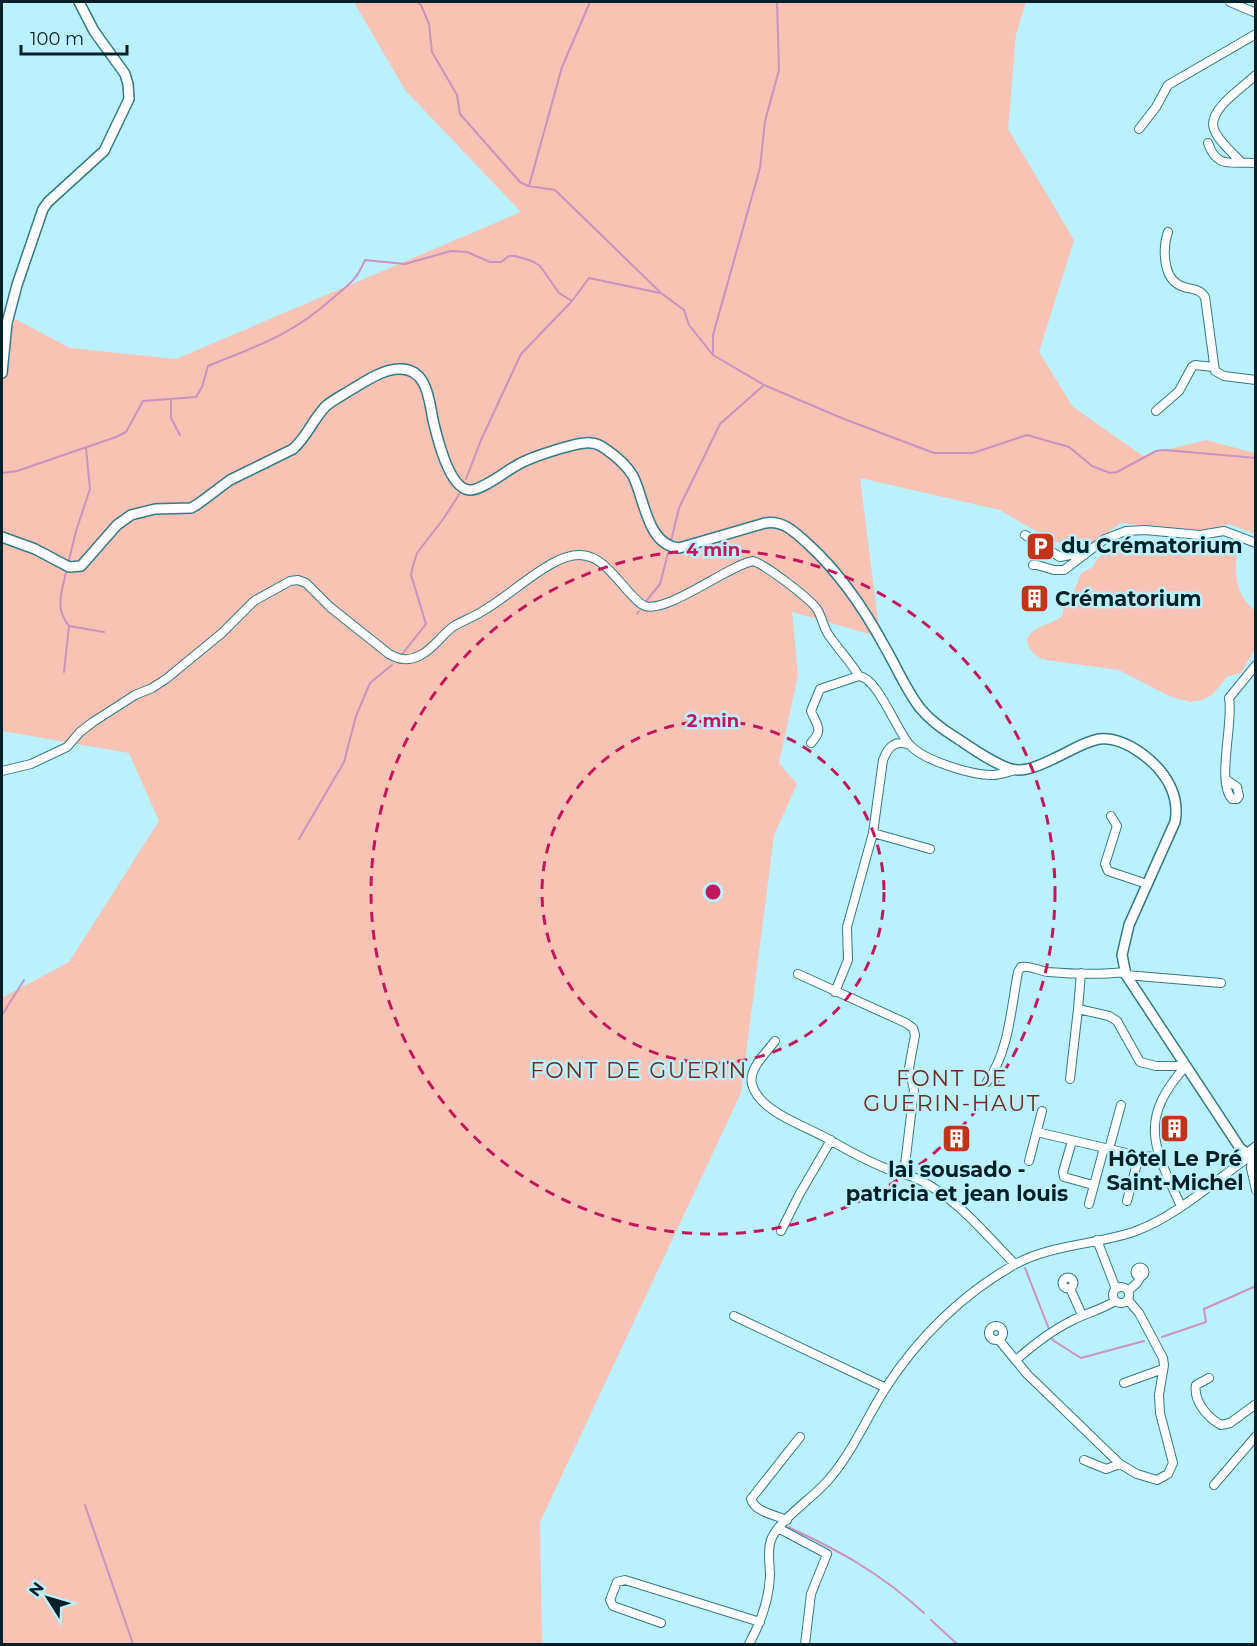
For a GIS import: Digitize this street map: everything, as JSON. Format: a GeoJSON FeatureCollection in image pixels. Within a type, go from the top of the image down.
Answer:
{"type":"FeatureCollection","features":[{"type":"Feature","properties":{"kind":"street"},"geometry":{"type":"LineString","coordinates":[[2,373],[9,314],[16,285],[43,209],[104,152],[129,99],[125,74],[94,31],[79,2]]}},
{"type":"Feature","properties":{"kind":"street"},"geometry":{"type":"LineString","coordinates":[[1230,2],[1256,13]]}},
{"type":"Feature","properties":{"kind":"street"},"geometry":{"type":"LineString","coordinates":[[1139,129],[1156,107],[1168,85],[1256,34]]}},
{"type":"Feature","properties":{"kind":"street"},"geometry":{"type":"LineString","coordinates":[[1241,162],[1216,133],[1212,125],[1213,118],[1216,111],[1256,75]]}},
{"type":"Feature","properties":{"kind":"street"},"geometry":{"type":"LineString","coordinates":[[1208,143],[1218,160],[1228,163],[1256,163]]}},
{"type":"Feature","properties":{"kind":"street"},"geometry":{"type":"LineString","coordinates":[[1168,232],[1164,242],[1164,251],[1171,276],[1178,284],[1199,291],[1205,297],[1214,367],[1221,375],[1256,380]]}},
{"type":"Feature","properties":{"kind":"street"},"geometry":{"type":"LineString","coordinates":[[1156,411],[1179,391],[1194,365],[1214,367]]}},
{"type":"Feature","properties":{"kind":"street"},"geometry":{"type":"LineString","coordinates":[[2,537],[36,549],[69,567],[81,566],[117,525],[131,515],[147,510],[191,508],[222,484],[293,449],[326,407],[336,399],[394,369],[409,370],[422,380],[426,387],[434,423],[451,475],[461,488],[476,489],[522,462],[590,442],[615,456],[632,476],[658,538],[670,547],[679,548],[765,523],[787,526],[811,546],[838,575],[875,629],[925,713],[954,736],[1002,765],[1015,770]]}},
{"type":"Feature","properties":{"kind":"street"},"geometry":{"type":"LineString","coordinates":[[1033,565],[1062,570],[1114,534],[1136,530],[1197,535],[1224,531],[1256,543]]}},
{"type":"Feature","properties":{"kind":"street"},"geometry":{"type":"LineString","coordinates":[[1025,535],[1060,557],[1088,551]]}},
{"type":"Feature","properties":{"kind":"street"},"geometry":{"type":"LineString","coordinates":[[2,771],[31,764],[67,747],[80,732],[93,722],[135,694],[152,688],[173,674],[222,633],[254,601],[278,586],[298,580],[306,583],[330,607],[389,654],[398,659],[406,659],[419,656],[453,627],[487,609],[554,562],[571,555],[582,554],[598,560],[641,604],[652,607],[703,587],[739,566],[753,561],[768,568],[812,603],[828,633],[859,676],[869,681],[910,745]]}},
{"type":"Feature","properties":{"kind":"street"},"geometry":{"type":"LineString","coordinates":[[1227,780],[1227,731],[1232,710],[1229,698],[1256,665]]}},
{"type":"Feature","properties":{"kind":"street"},"geometry":{"type":"LineString","coordinates":[[811,743],[819,728],[811,711],[820,689],[859,676]]}},
{"type":"Feature","properties":{"kind":"street"},"geometry":{"type":"LineString","coordinates":[[836,992],[848,960],[847,927],[873,834],[886,752],[899,742],[910,745],[925,756],[951,767],[990,775],[1030,768],[1100,739],[1121,742],[1153,763],[1170,786],[1176,798],[1177,808],[1175,822],[1132,919],[1122,955],[1125,973],[1179,1069],[1251,1157]]}},
{"type":"Feature","properties":{"kind":"street"},"geometry":{"type":"LineString","coordinates":[[1111,816],[1117,826],[1106,864],[1108,871],[1147,884]]}},
{"type":"Feature","properties":{"kind":"street"},"geometry":{"type":"LineString","coordinates":[[873,834],[930,849]]}},
{"type":"Feature","properties":{"kind":"street"},"geometry":{"type":"LineString","coordinates":[[987,1082],[998,1062],[1021,967],[1046,971],[1125,973],[1221,983]]}},
{"type":"Feature","properties":{"kind":"street"},"geometry":{"type":"LineString","coordinates":[[1070,1079],[1081,973]]}},
{"type":"Feature","properties":{"kind":"street"},"geometry":{"type":"LineString","coordinates":[[798,974],[913,1028],[915,1033],[909,1077],[914,1090],[904,1173]]}},
{"type":"Feature","properties":{"kind":"street"},"geometry":{"type":"LineString","coordinates":[[1078,1010],[1109,1016],[1117,1021],[1140,1062],[1179,1069]]}},
{"type":"Feature","properties":{"kind":"street"},"geometry":{"type":"LineString","coordinates":[[776,1041],[753,1072],[752,1086],[765,1103],[776,1113],[831,1140],[865,1160],[918,1179],[954,1201],[1015,1264]]}},
{"type":"Feature","properties":{"kind":"street"},"geometry":{"type":"LineString","coordinates":[[1179,1069],[1156,1113],[1155,1142],[1158,1157],[1181,1206]]}},
{"type":"Feature","properties":{"kind":"street"},"geometry":{"type":"LineString","coordinates":[[1089,1204],[1121,1105]]}},
{"type":"Feature","properties":{"kind":"street"},"geometry":{"type":"LineString","coordinates":[[1029,1161],[1042,1111]]}},
{"type":"Feature","properties":{"kind":"street"},"geometry":{"type":"LineString","coordinates":[[1037,1132],[1139,1156],[1158,1157]]}},
{"type":"Feature","properties":{"kind":"street"},"geometry":{"type":"LineString","coordinates":[[781,1231],[831,1140]]}},
{"type":"Feature","properties":{"kind":"street"},"geometry":{"type":"LineString","coordinates":[[1072,1140],[1064,1177],[1094,1185]]}},
{"type":"Feature","properties":{"kind":"street"},"geometry":{"type":"LineString","coordinates":[[1256,1146],[1251,1157],[1256,1190]]}},
{"type":"Feature","properties":{"kind":"street"},"geometry":{"type":"LineString","coordinates":[[1127,1201],[1139,1156]]}},
{"type":"Feature","properties":{"kind":"street"},"geometry":{"type":"LineString","coordinates":[[749,1644],[760,1622],[769,1585],[770,1544],[778,1528],[821,1489],[835,1472],[886,1388],[946,1315],[971,1293],[1015,1264],[1048,1252],[1139,1230],[1181,1206],[1251,1157]]}},
{"type":"Feature","properties":{"kind":"street"},"geometry":{"type":"LineString","coordinates":[[1097,1240],[1116,1289]]}},
{"type":"Feature","properties":{"kind":"street"},"geometry":{"type":"LineString","coordinates":[[999,1340],[1038,1385],[1120,1464],[1137,1474],[1155,1480],[1164,1478],[1173,1468],[1173,1458],[1160,1413],[1159,1395],[1164,1361],[1128,1295],[1121,1287],[1116,1289],[1113,1295],[1115,1301],[1122,1304],[1128,1295],[1137,1283],[1141,1276]]}},
{"type":"Feature","properties":{"kind":"street"},"geometry":{"type":"LineString","coordinates":[[1070,1288],[1082,1316]]}},
{"type":"Feature","properties":{"kind":"street"},"geometry":{"type":"LineString","coordinates":[[1016,1360],[1053,1331],[1115,1301]]}},
{"type":"Feature","properties":{"kind":"street"},"geometry":{"type":"LineString","coordinates":[[734,1316],[886,1388]]}},
{"type":"Feature","properties":{"kind":"street"},"geometry":{"type":"LineString","coordinates":[[1124,1383],[1164,1369]]}},
{"type":"Feature","properties":{"kind":"street"},"geometry":{"type":"LineString","coordinates":[[1209,1378],[1196,1386],[1195,1390],[1207,1415],[1221,1425],[1230,1423],[1256,1404]]}},
{"type":"Feature","properties":{"kind":"street"},"geometry":{"type":"LineString","coordinates":[[1214,1485],[1256,1436]]}},
{"type":"Feature","properties":{"kind":"street"},"geometry":{"type":"LineString","coordinates":[[787,1520],[759,1509],[751,1499],[800,1437]]}},
{"type":"Feature","properties":{"kind":"street"},"geometry":{"type":"LineString","coordinates":[[1084,1460],[1106,1469],[1120,1464]]}},
{"type":"Feature","properties":{"kind":"street"},"geometry":{"type":"LineString","coordinates":[[778,1528],[827,1554],[811,1594],[805,1644]]}},
{"type":"Feature","properties":{"kind":"street"},"geometry":{"type":"LineString","coordinates":[[661,1623],[613,1606],[610,1600],[617,1582],[625,1580],[760,1622]]}},
{"type":"Feature","properties":{"kind":"shaded area"},"geometry":{"type":"Polygon","coordinates":[[[354,2],[1026,2],[1016,35],[1008,129],[1074,240],[1039,352],[1073,407],[1143,456],[1206,440],[1255,453],[1255,534],[1229,524],[1201,532],[1121,523],[1090,545],[1054,542],[1000,510],[860,478],[880,637],[792,612],[798,675],[779,763],[797,784],[774,835],[741,1093],[540,1522],[542,1644],[2,1644],[2,998],[69,962],[159,821],[129,753],[2,731],[2,312],[70,348],[176,359],[521,212],[405,90],[354,2]]]}},
{"type":"Feature","properties":{"kind":"shaded area"},"geometry":{"type":"Polygon","coordinates":[[[1149,543],[1232,547],[1237,551],[1236,576],[1240,591],[1255,611],[1255,649],[1241,673],[1227,677],[1212,695],[1202,700],[1190,702],[1169,696],[1119,670],[1045,660],[1038,657],[1029,646],[1027,639],[1034,630],[1063,615],[1064,603],[1071,599],[1081,573],[1093,567],[1097,560],[1109,550],[1149,543]]]}},
{"type":"Feature","properties":{"kind":"waterway"},"geometry":{"type":"LineString","coordinates":[[417,2],[421,5],[429,24],[432,52],[457,95],[460,114],[520,182],[528,186],[555,190],[661,293],[684,310],[689,325],[713,355],[764,385],[844,419],[934,453],[973,453],[1027,435],[1069,447],[1092,466],[1110,473],[1117,472],[1156,451],[1165,450],[1256,458]]}},
{"type":"Feature","properties":{"kind":"waterway"},"geometry":{"type":"LineString","coordinates":[[529,186],[562,67],[590,2]]}},
{"type":"Feature","properties":{"kind":"waterway"},"geometry":{"type":"LineString","coordinates":[[713,353],[713,335],[760,168],[765,121],[779,70],[777,2]]}},
{"type":"Feature","properties":{"kind":"waterway"},"geometry":{"type":"LineString","coordinates":[[2,473],[17,471],[126,432],[143,401],[196,397],[202,387],[208,366],[274,338],[318,311],[352,282],[365,260],[405,264],[451,251],[467,252],[490,262],[501,262],[509,256],[515,256],[540,266],[559,293],[572,301],[589,278],[660,293]]}},
{"type":"Feature","properties":{"kind":"waterway"},"geometry":{"type":"LineString","coordinates":[[466,479],[481,440],[521,354],[572,301]]}},
{"type":"Feature","properties":{"kind":"waterway"},"geometry":{"type":"LineString","coordinates":[[671,541],[679,508],[720,424],[764,385]]}},
{"type":"Feature","properties":{"kind":"waterway"},"geometry":{"type":"LineString","coordinates":[[171,401],[171,418],[180,435]]}},
{"type":"Feature","properties":{"kind":"waterway"},"geometry":{"type":"LineString","coordinates":[[69,560],[90,489],[86,448]]}},
{"type":"Feature","properties":{"kind":"waterway"},"geometry":{"type":"LineString","coordinates":[[403,653],[426,624],[411,575],[417,553],[462,490]]}},
{"type":"Feature","properties":{"kind":"waterway"},"geometry":{"type":"LineString","coordinates":[[647,600],[660,584],[668,553]]}},
{"type":"Feature","properties":{"kind":"waterway"},"geometry":{"type":"LineString","coordinates":[[64,672],[69,626],[64,619],[60,600],[66,572]]}},
{"type":"Feature","properties":{"kind":"waterway"},"geometry":{"type":"LineString","coordinates":[[69,626],[104,632]]}},
{"type":"Feature","properties":{"kind":"waterway"},"geometry":{"type":"LineString","coordinates":[[299,839],[344,762],[356,716],[370,683],[392,665]]}},
{"type":"Feature","properties":{"kind":"waterway"},"geometry":{"type":"LineString","coordinates":[[2,1015],[24,980]]}},
{"type":"Feature","properties":{"kind":"waterway"},"geometry":{"type":"LineString","coordinates":[[1025,1268],[1049,1329]]}},
{"type":"Feature","properties":{"kind":"waterway"},"geometry":{"type":"LineString","coordinates":[[1162,1337],[1206,1322],[1204,1309],[1256,1286]]}},
{"type":"Feature","properties":{"kind":"waterway"},"geometry":{"type":"LineString","coordinates":[[1052,1339],[1081,1358],[1144,1341]]}},
{"type":"Feature","properties":{"kind":"waterway"},"geometry":{"type":"LineString","coordinates":[[85,1505],[133,1644]]}},
{"type":"Feature","properties":{"kind":"waterway"},"geometry":{"type":"LineString","coordinates":[[786,1526],[824,1544],[875,1574],[924,1613]]}},
{"type":"Feature","properties":{"kind":"waterway"},"geometry":{"type":"LineString","coordinates":[[931,1620],[957,1644]]}},
{"type":"Feature","properties":{"kind":"place","name":"du Crématorium"},"geometry":{"type":"Point","coordinates":[1040,546]}},
{"type":"Feature","properties":{"kind":"place","name":"Crématorium"},"geometry":{"type":"Point","coordinates":[1034,599]}},
{"type":"Feature","properties":{"kind":"place","name":"Hôtel Le Pré Saint-Michel"},"geometry":{"type":"Point","coordinates":[1175,1128]}},
{"type":"Feature","properties":{"kind":"place","name":"lai sousado - patricia et jean louis"},"geometry":{"type":"Point","coordinates":[957,1139]}},
{"type":"Feature","properties":{"kind":"district","name":"FONT DE GUERIN"},"geometry":{"type":"Point","coordinates":[639,1070]}},
{"type":"Feature","properties":{"kind":"district","name":"FONT DE GUERIN-HAUT"},"geometry":{"type":"Point","coordinates":[952,1090]}}]}
